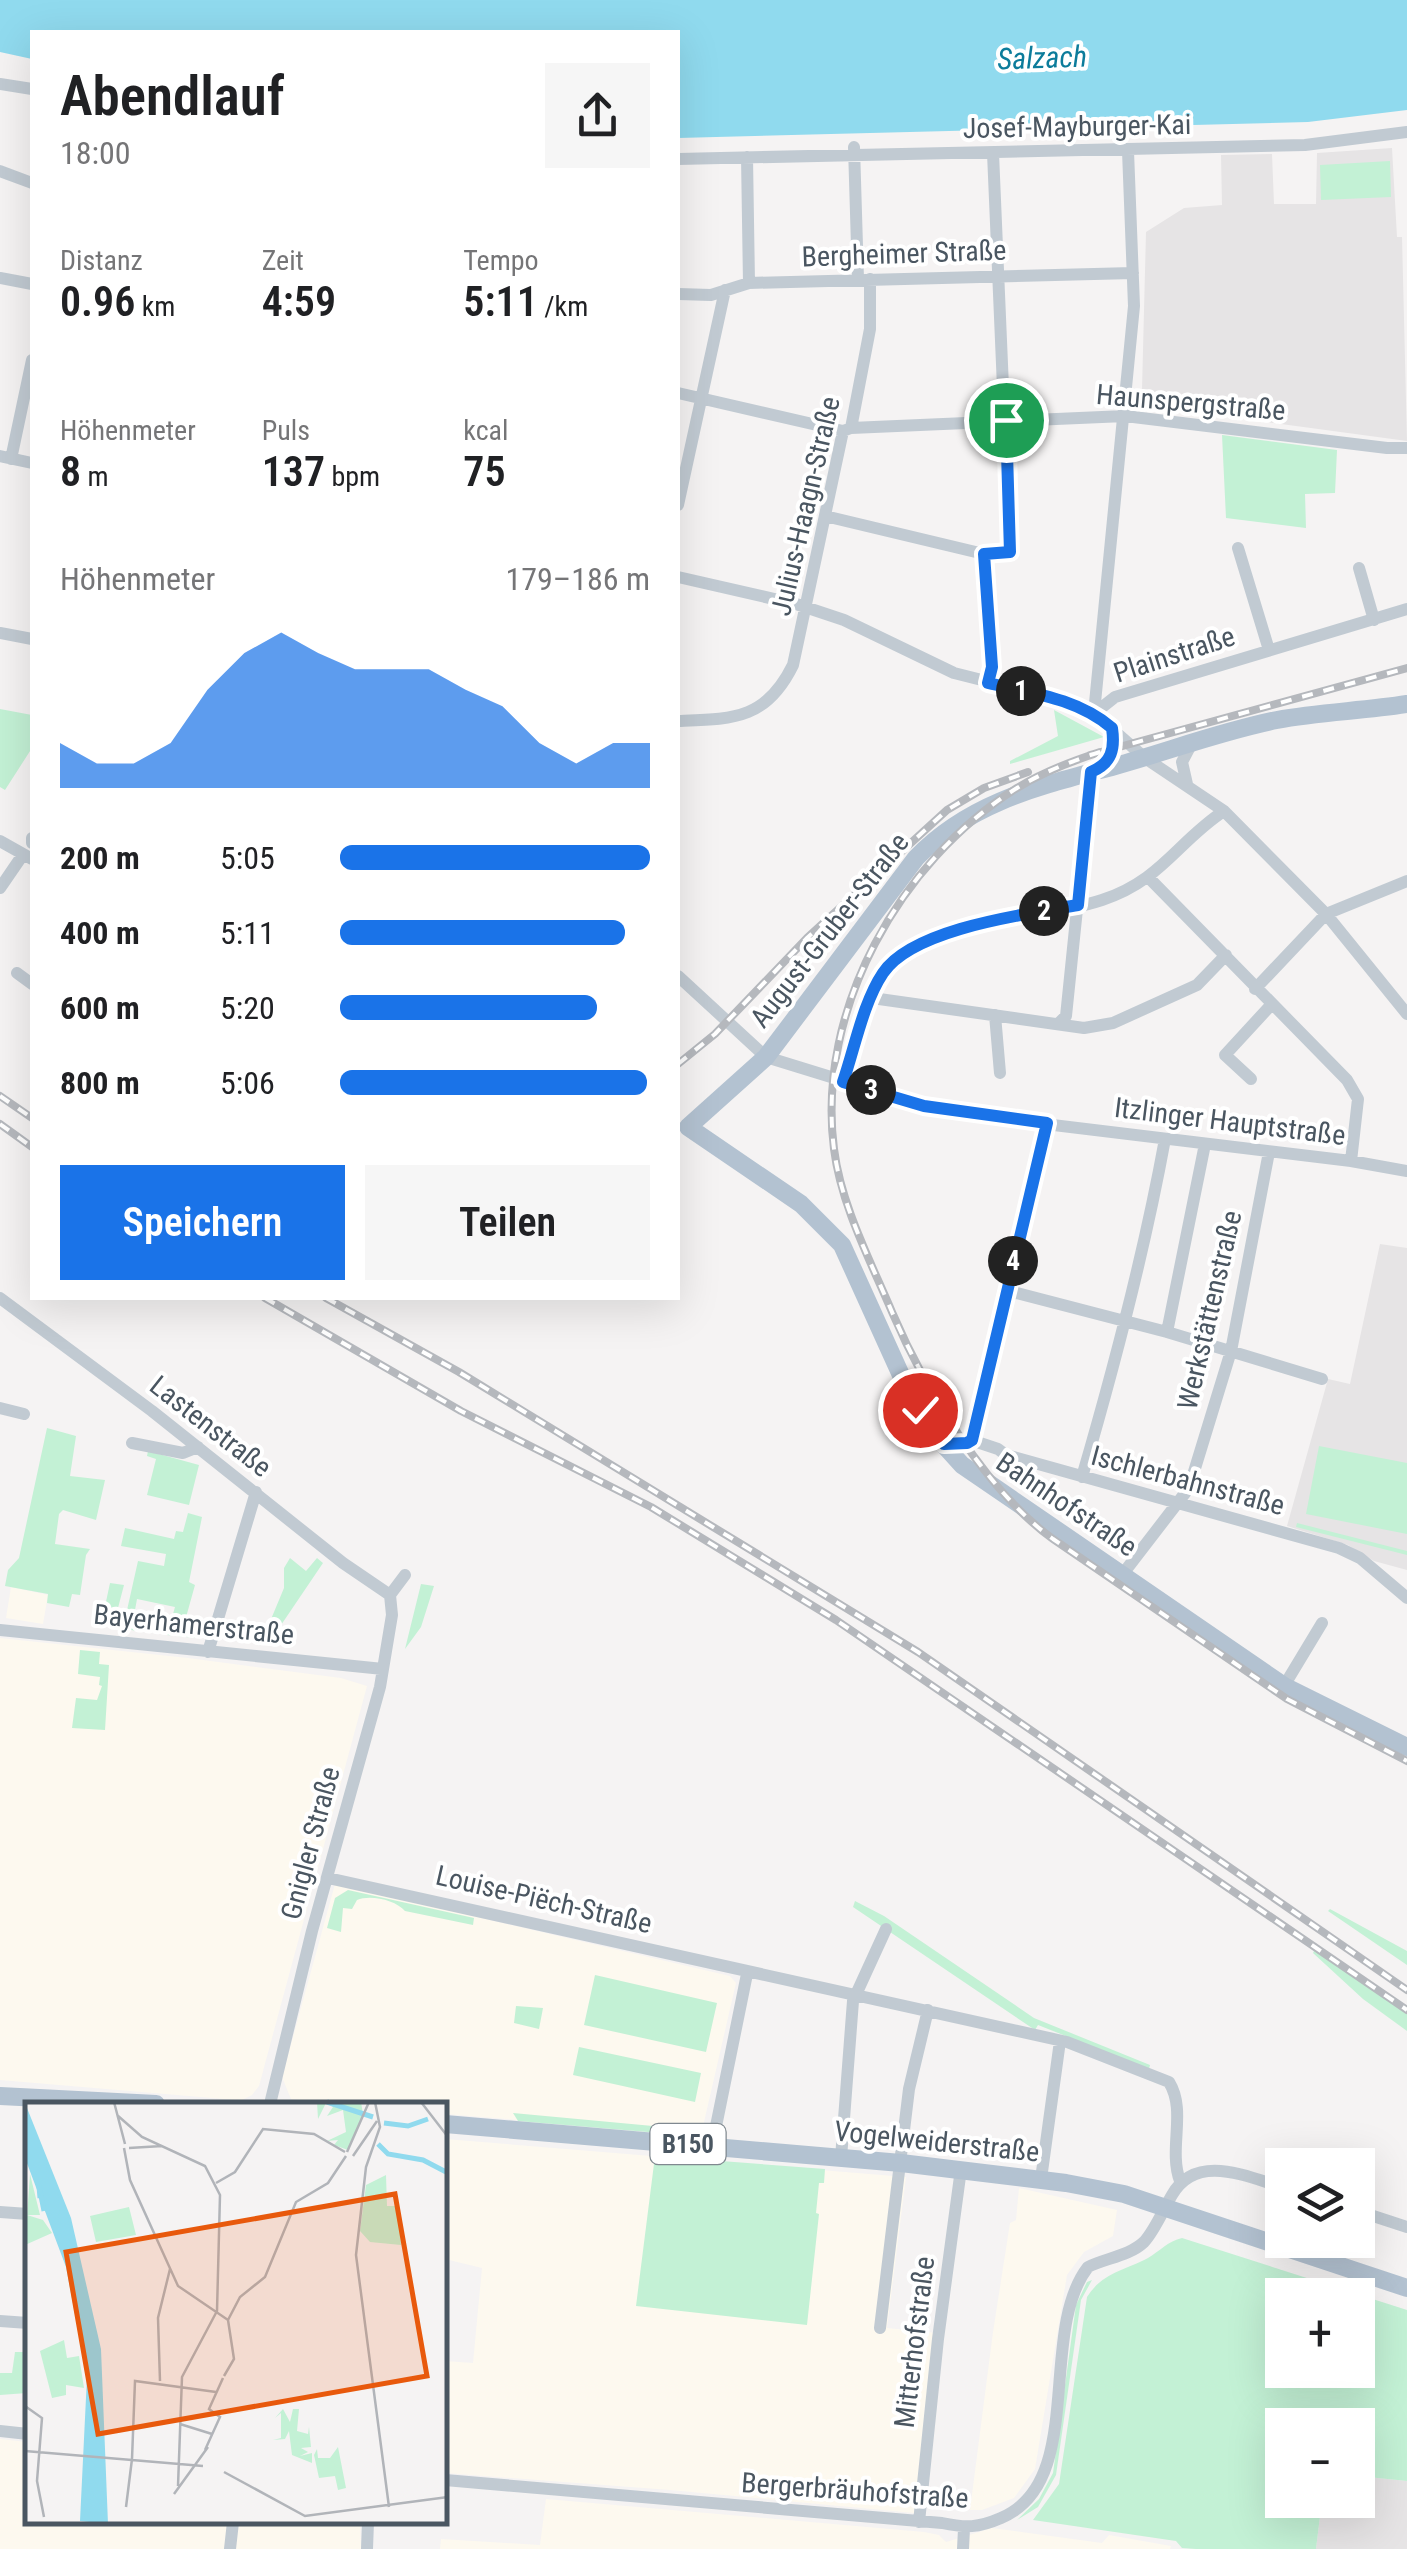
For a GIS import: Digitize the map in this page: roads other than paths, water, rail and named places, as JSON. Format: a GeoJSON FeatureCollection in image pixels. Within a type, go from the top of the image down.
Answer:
{"type":"FeatureCollection","features":[{"type":"Feature","properties":{"kind":"main road","name":"August-Gruber-Straße"},"geometry":{"type":"LineString","coordinates":[[681,1127],[766,1057],[904,872],[958,820],[1004,798],[1279,720],[1407,704]]}},
{"type":"Feature","properties":{"kind":"main road","name":"Bahnhofstraße"},"geometry":{"type":"LineString","coordinates":[[681,1127],[801,1204],[842,1245],[920,1410],[962,1464],[1284,1686],[1407,1747]]}},
{"type":"Feature","properties":{"kind":"main road"},"geometry":{"type":"LineString","coordinates":[[0,2096],[117,2102]]}},
{"type":"Feature","properties":{"kind":"main road","name":"Vogelweiderstraße"},"geometry":{"type":"LineString","coordinates":[[448,2124],[901,2163],[1041,2179],[1124,2194],[1407,2288]]}},
{"type":"Feature","properties":{"kind":"street"},"geometry":{"type":"LineString","coordinates":[[0,84],[30,90]]}},
{"type":"Feature","properties":{"kind":"street","name":"Josef-Mayburger-Kai"},"geometry":{"type":"LineString","coordinates":[[680,158],[854,151],[993,153],[1305,145],[1407,132]]}},
{"type":"Feature","properties":{"kind":"street","name":"Julius-Haagn-Straße"},"geometry":{"type":"LineString","coordinates":[[680,721],[729,720],[769,701],[793,664],[870,329],[854,151]]}},
{"type":"Feature","properties":{"kind":"street"},"geometry":{"type":"LineString","coordinates":[[1128,151],[1133,273],[1125,416],[1120,434],[1094,713],[1145,758],[1224,811],[1326,914],[1407,1014]]}},
{"type":"Feature","properties":{"kind":"street"},"geometry":{"type":"LineString","coordinates":[[825,516],[984,554],[1010,552],[993,153]]}},
{"type":"Feature","properties":{"kind":"street"},"geometry":{"type":"LineString","coordinates":[[747,157],[749,283]]}},
{"type":"Feature","properties":{"kind":"street"},"geometry":{"type":"LineString","coordinates":[[0,171],[30,182]]}},
{"type":"Feature","properties":{"kind":"street","name":"Bergheimer Straße"},"geometry":{"type":"LineString","coordinates":[[680,294],[711,295],[749,283],[1133,273]]}},
{"type":"Feature","properties":{"kind":"street"},"geometry":{"type":"LineString","coordinates":[[0,278],[30,284]]}},
{"type":"Feature","properties":{"kind":"street"},"geometry":{"type":"LineString","coordinates":[[680,495],[725,290]]}},
{"type":"Feature","properties":{"kind":"street"},"geometry":{"type":"LineString","coordinates":[[6,458],[30,368]]}},
{"type":"Feature","properties":{"kind":"street","name":"Haunspergstraße"},"geometry":{"type":"LineString","coordinates":[[680,394],[847,430],[1125,416],[1407,448]]}},
{"type":"Feature","properties":{"kind":"street"},"geometry":{"type":"LineString","coordinates":[[1238,548],[1270,650]]}},
{"type":"Feature","properties":{"kind":"street"},"geometry":{"type":"LineString","coordinates":[[984,554],[992,667],[988,683]]}},
{"type":"Feature","properties":{"kind":"street"},"geometry":{"type":"LineString","coordinates":[[1360,568],[1374,620]]}},
{"type":"Feature","properties":{"kind":"street","name":"Plainstraße"},"geometry":{"type":"LineString","coordinates":[[680,577],[806,607],[844,620],[954,673],[1070,702],[1094,713],[1115,698],[1407,610]]}},
{"type":"Feature","properties":{"kind":"street"},"geometry":{"type":"LineString","coordinates":[[0,633],[30,639]]}},
{"type":"Feature","properties":{"kind":"street"},"geometry":{"type":"LineString","coordinates":[[1058,1024],[1066,1016],[1093,772],[1112,754],[1112,728]]}},
{"type":"Feature","properties":{"kind":"street"},"geometry":{"type":"LineString","coordinates":[[1188,786],[1182,768],[1192,743]]}},
{"type":"Feature","properties":{"kind":"street"},"geometry":{"type":"LineString","coordinates":[[843,1082],[872,998],[887,968],[932,939],[968,925],[1101,900],[1149,878],[1224,811]]}},
{"type":"Feature","properties":{"kind":"street"},"geometry":{"type":"LineString","coordinates":[[0,841],[27,857],[0,888]]}},
{"type":"Feature","properties":{"kind":"street"},"geometry":{"type":"LineString","coordinates":[[1149,878],[1347,1080],[1358,1099],[1350,1161]]}},
{"type":"Feature","properties":{"kind":"street"},"geometry":{"type":"LineString","coordinates":[[1255,988],[1326,914],[1407,880]]}},
{"type":"Feature","properties":{"kind":"street"},"geometry":{"type":"LineString","coordinates":[[872,998],[1084,1028],[1113,1023],[1197,984],[1226,954]]}},
{"type":"Feature","properties":{"kind":"street"},"geometry":{"type":"LineString","coordinates":[[30,970],[17,973],[30,983]]}},
{"type":"Feature","properties":{"kind":"street"},"geometry":{"type":"LineString","coordinates":[[680,978],[766,1057]]}},
{"type":"Feature","properties":{"kind":"street"},"geometry":{"type":"LineString","coordinates":[[1251,1079],[1224,1055],[1271,1005]]}},
{"type":"Feature","properties":{"kind":"street"},"geometry":{"type":"LineString","coordinates":[[995,1015],[1000,1073]]}},
{"type":"Feature","properties":{"kind":"street","name":"Itzlinger Hauptstraße"},"geometry":{"type":"LineString","coordinates":[[766,1057],[924,1106],[1350,1161],[1407,1172]]}},
{"type":"Feature","properties":{"kind":"street"},"geometry":{"type":"LineString","coordinates":[[962,1464],[1047,1123]]}},
{"type":"Feature","properties":{"kind":"street"},"geometry":{"type":"LineString","coordinates":[[1082,1476],[1127,1322],[1150,1227],[1165,1138]]}},
{"type":"Feature","properties":{"kind":"street"},"geometry":{"type":"LineString","coordinates":[[1168,1332],[1205,1144]]}},
{"type":"Feature","properties":{"kind":"street","name":"Werkstättenstraße"},"geometry":{"type":"LineString","coordinates":[[1122,1574],[1189,1488],[1231,1352],[1269,1152]]}},
{"type":"Feature","properties":{"kind":"street"},"geometry":{"type":"LineString","coordinates":[[1006,1294],[1017,1293],[1168,1332],[1322,1379]]}},
{"type":"Feature","properties":{"kind":"street","name":"Lastenstraße"},"geometry":{"type":"LineString","coordinates":[[0,1298],[198,1447],[343,1564],[390,1595]]}},
{"type":"Feature","properties":{"kind":"street"},"geometry":{"type":"LineString","coordinates":[[0,1408],[24,1414]]}},
{"type":"Feature","properties":{"kind":"street","name":"Ischlerbahnstraße"},"geometry":{"type":"LineString","coordinates":[[944,1444],[969,1441],[998,1448],[1006,1455],[1339,1548],[1360,1558],[1407,1598]]}},
{"type":"Feature","properties":{"kind":"street"},"geometry":{"type":"LineString","coordinates":[[132,1442],[189,1454],[198,1447]]}},
{"type":"Feature","properties":{"kind":"street"},"geometry":{"type":"LineString","coordinates":[[208,1652],[256,1492]]}},
{"type":"Feature","properties":{"kind":"street"},"geometry":{"type":"LineString","coordinates":[[390,1595],[406,1575]]}},
{"type":"Feature","properties":{"kind":"street","name":"Gnigler Straße"},"geometry":{"type":"LineString","coordinates":[[270,2102],[383,1668],[392,1615],[390,1595]]}},
{"type":"Feature","properties":{"kind":"street"},"geometry":{"type":"LineString","coordinates":[[1284,1686],[1322,1623]]}},
{"type":"Feature","properties":{"kind":"street","name":"Bayerhamerstraße"},"geometry":{"type":"LineString","coordinates":[[0,1630],[383,1668]]}},
{"type":"Feature","properties":{"kind":"street","name":"Louise-Piëch-Straße"},"geometry":{"type":"LineString","coordinates":[[328,1878],[1060,2041],[1169,2082],[1177,2103],[1174,2166],[1180,2181]]}},
{"type":"Feature","properties":{"kind":"street"},"geometry":{"type":"LineString","coordinates":[[841,2158],[855,1994],[886,1929]]}},
{"type":"Feature","properties":{"kind":"street"},"geometry":{"type":"LineString","coordinates":[[712,2146],[747,1974]]}},
{"type":"Feature","properties":{"kind":"street"},"geometry":{"type":"LineString","coordinates":[[880,2328],[909,2089],[928,2010]]}},
{"type":"Feature","properties":{"kind":"street"},"geometry":{"type":"LineString","coordinates":[[1041,2179],[1060,2041]]}},
{"type":"Feature","properties":{"kind":"street","name":"Mitterhofstraße"},"geometry":{"type":"LineString","coordinates":[[918,2522],[961,2169]]}},
{"type":"Feature","properties":{"kind":"street"},"geometry":{"type":"LineString","coordinates":[[1180,2181],[1197,2172],[1224,2170],[1265,2182]]}},
{"type":"Feature","properties":{"kind":"street","name":"Bergerbräuhofstraße"},"geometry":{"type":"LineString","coordinates":[[448,2480],[964,2528],[1014,2512],[1025,2505],[1041,2484],[1050,2452],[1075,2287],[1088,2267],[1136,2248],[1148,2238],[1180,2181]]}},
{"type":"Feature","properties":{"kind":"street"},"geometry":{"type":"LineString","coordinates":[[0,2212],[25,2214]]}},
{"type":"Feature","properties":{"kind":"street"},"geometry":{"type":"LineString","coordinates":[[1375,2217],[1407,2227]]}},
{"type":"Feature","properties":{"kind":"street"},"geometry":{"type":"LineString","coordinates":[[0,2321],[25,2323]]}},
{"type":"Feature","properties":{"kind":"street"},"geometry":{"type":"LineString","coordinates":[[0,2432],[25,2434]]}},
{"type":"Feature","properties":{"kind":"street"},"geometry":{"type":"LineString","coordinates":[[230,2549],[233,2524]]}},
{"type":"Feature","properties":{"kind":"street"},"geometry":{"type":"LineString","coordinates":[[367,2549],[368,2524]]}},
{"type":"Feature","properties":{"kind":"street"},"geometry":{"type":"LineString","coordinates":[[964,2528],[964,2549]]}},
{"type":"Feature","properties":{"kind":"water","name":"Salzach"},"geometry":{"type":"Polygon","coordinates":[[[0,0],[1407,0],[1407,110],[1308,122],[680,138],[680,30],[30,30],[30,59],[0,52],[0,0]]]}},
{"type":"Feature","properties":{"kind":"railway"},"geometry":{"type":"LineString","coordinates":[[1090,755],[1407,668]]}},
{"type":"Feature","properties":{"kind":"railway"},"geometry":{"type":"LineString","coordinates":[[1100,752],[1027,782],[975,819],[937,856],[903,898],[875,944],[853,993],[839,1044],[832,1097],[834,1149],[843,1191],[905,1341],[939,1404],[981,1466],[1028,1519],[1287,1699],[1407,1761]]}},
{"type":"Feature","properties":{"kind":"railway"},"geometry":{"type":"LineString","coordinates":[[680,1062],[715,1034],[807,938],[947,810],[984,788],[1028,772]]}},
{"type":"Feature","properties":{"kind":"railway"},"geometry":{"type":"LineString","coordinates":[[0,1096],[30,1117]]}},
{"type":"Feature","properties":{"kind":"railway"},"geometry":{"type":"LineString","coordinates":[[0,1124],[30,1146]]}},
{"type":"Feature","properties":{"kind":"railway"},"geometry":{"type":"LineString","coordinates":[[268,1300],[461,1411],[651,1507],[836,1620],[1407,2010]]}},
{"type":"Feature","properties":{"kind":"railway"},"geometry":{"type":"LineString","coordinates":[[330,1300],[459,1372],[918,1652],[1407,1990]]}}]}
